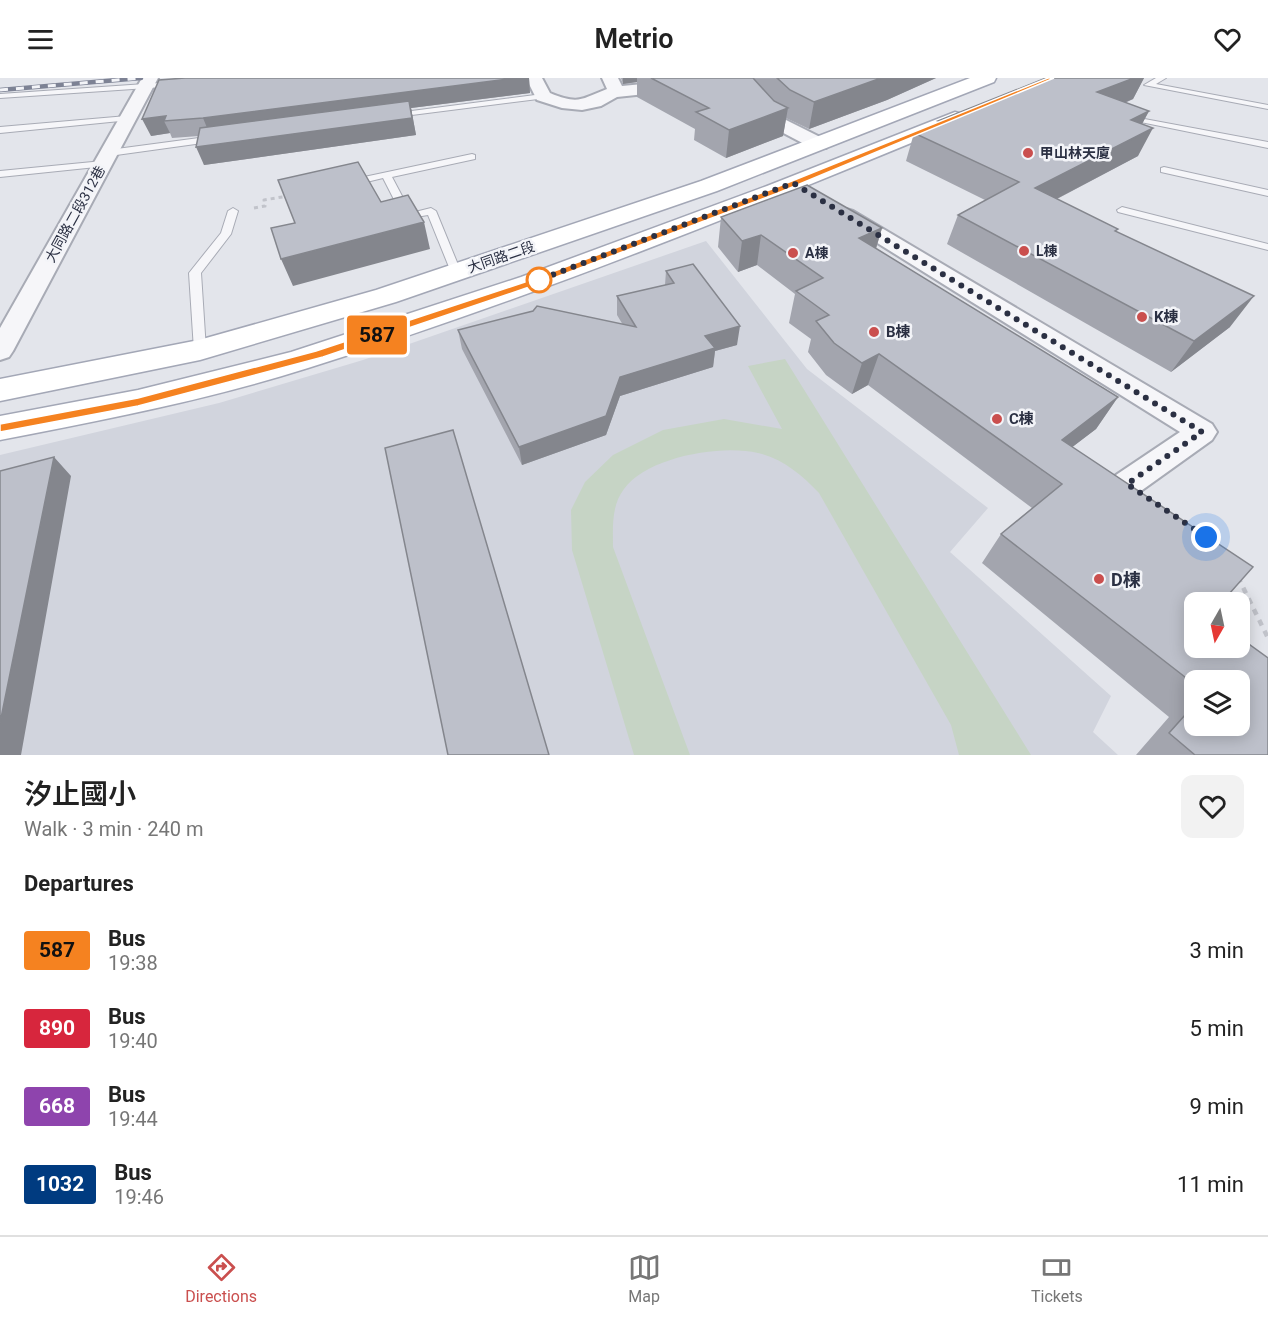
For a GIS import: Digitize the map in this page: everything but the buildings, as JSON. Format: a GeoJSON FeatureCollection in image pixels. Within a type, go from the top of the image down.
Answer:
{"type":"FeatureCollection","features":[{"type":"Feature","properties":{"kind":"main road","name":"大同路二段"},"geometry":{"type":"LineString","coordinates":[[0,390],[200,350],[386,296],[709,186],[987,78]]}},
{"type":"Feature","properties":{"kind":"main road"},"geometry":{"type":"LineString","coordinates":[[0,428],[138,402],[297,361],[531,283],[784,187],[974,110]]}},
{"type":"Feature","properties":{"kind":"main road"},"geometry":{"type":"LineString","coordinates":[[737,174],[784,187]]}},
{"type":"Feature","properties":{"kind":"street"},"geometry":{"type":"LineString","coordinates":[[534,78],[543,96],[563,105],[596,102],[613,85],[694,84]]}},
{"type":"Feature","properties":{"kind":"street","name":"大同路二段312巷"},"geometry":{"type":"LineString","coordinates":[[0,351],[148,82]]}},
{"type":"Feature","properties":{"kind":"street"},"geometry":{"type":"LineString","coordinates":[[747,88],[778,123],[819,144]]}},
{"type":"Feature","properties":{"kind":"street"},"geometry":{"type":"LineString","coordinates":[[784,187],[1202,432],[1127,484]]}},
{"type":"Feature","properties":{"kind":"lane"},"geometry":{"type":"LineString","coordinates":[[1162,78],[1148,85],[1268,107]]}},
{"type":"Feature","properties":{"kind":"lane"},"geometry":{"type":"LineString","coordinates":[[0,96],[148,82],[178,84]]}},
{"type":"Feature","properties":{"kind":"lane"},"geometry":{"type":"LineString","coordinates":[[390,116],[543,96]]}},
{"type":"Feature","properties":{"kind":"lane"},"geometry":{"type":"LineString","coordinates":[[1115,115],[1268,146]]}},
{"type":"Feature","properties":{"kind":"lane"},"geometry":{"type":"LineString","coordinates":[[0,130],[128,118]]}},
{"type":"Feature","properties":{"kind":"lane"},"geometry":{"type":"LineString","coordinates":[[0,174],[106,159],[227,137]]}},
{"type":"Feature","properties":{"kind":"lane"},"geometry":{"type":"LineString","coordinates":[[343,184],[472,157]]}},
{"type":"Feature","properties":{"kind":"lane"},"geometry":{"type":"LineString","coordinates":[[1164,170],[1268,193]]}},
{"type":"Feature","properties":{"kind":"lane"},"geometry":{"type":"LineString","coordinates":[[386,175],[408,217],[431,211],[456,272]]}},
{"type":"Feature","properties":{"kind":"lane"},"geometry":{"type":"LineString","coordinates":[[1122,210],[1268,247]]}},
{"type":"Feature","properties":{"kind":"lane"},"geometry":{"type":"LineString","coordinates":[[200,350],[195,273],[226,234],[233,211]]}},
{"type":"Feature","properties":{"kind":"path"},"geometry":{"type":"LineString","coordinates":[[233,211],[265,206],[264,200],[291,195]]}},
{"type":"Feature","properties":{"kind":"path"},"geometry":{"type":"LineString","coordinates":[[1235,569],[1268,638]]}},
{"type":"Feature","properties":{"kind":"shaded area"},"geometry":{"type":"Polygon","coordinates":[[[706,241],[807,369],[988,508],[950,552],[1111,696],[1093,732],[1118,755],[0,755],[0,455],[219,403],[363,360],[706,241]]]}},
{"type":"Feature","properties":{"kind":"green space"},"geometry":{"type":"Polygon","coordinates":[[[785,359],[1031,755],[959,755],[951,725],[819,493],[799,474],[767,455],[725,450],[686,456],[649,469],[624,489],[617,503],[613,547],[690,755],[634,755],[572,550],[571,510],[585,482],[613,455],[663,430],[724,419],[782,429],[748,366],[785,359]]]}},
{"type":"Feature","properties":{"kind":"railway"},"geometry":{"type":"LineString","coordinates":[[0,90],[141,78]]}},
{"type":"Feature","properties":{"kind":"bus line","name":"587"},"geometry":{"type":"LineString","coordinates":[[0,428],[138,402],[319,354],[531,283],[775,191],[1051,78]]}},
{"type":"Feature","properties":{"kind":"place","name":"甲山林天廈"},"geometry":{"type":"Point","coordinates":[1028,153]}},
{"type":"Feature","properties":{"kind":"place","name":"L棟"},"geometry":{"type":"Point","coordinates":[1024,251]}},
{"type":"Feature","properties":{"kind":"place","name":"A棟"},"geometry":{"type":"Point","coordinates":[793,253]}},
{"type":"Feature","properties":{"kind":"place","name":"K棟"},"geometry":{"type":"Point","coordinates":[1142,317]}},
{"type":"Feature","properties":{"kind":"place","name":"B棟"},"geometry":{"type":"Point","coordinates":[874,332]}},
{"type":"Feature","properties":{"kind":"place","name":"C棟"},"geometry":{"type":"Point","coordinates":[997,419]}},
{"type":"Feature","properties":{"kind":"place","name":"D棟"},"geometry":{"type":"Point","coordinates":[1099,579]}},
{"type":"Feature","properties":{"kind":"route"},"geometry":{"type":"LineString","coordinates":[[539,280],[531,283],[793,183],[1202,432],[1127,484],[1206,537]]}}]}
